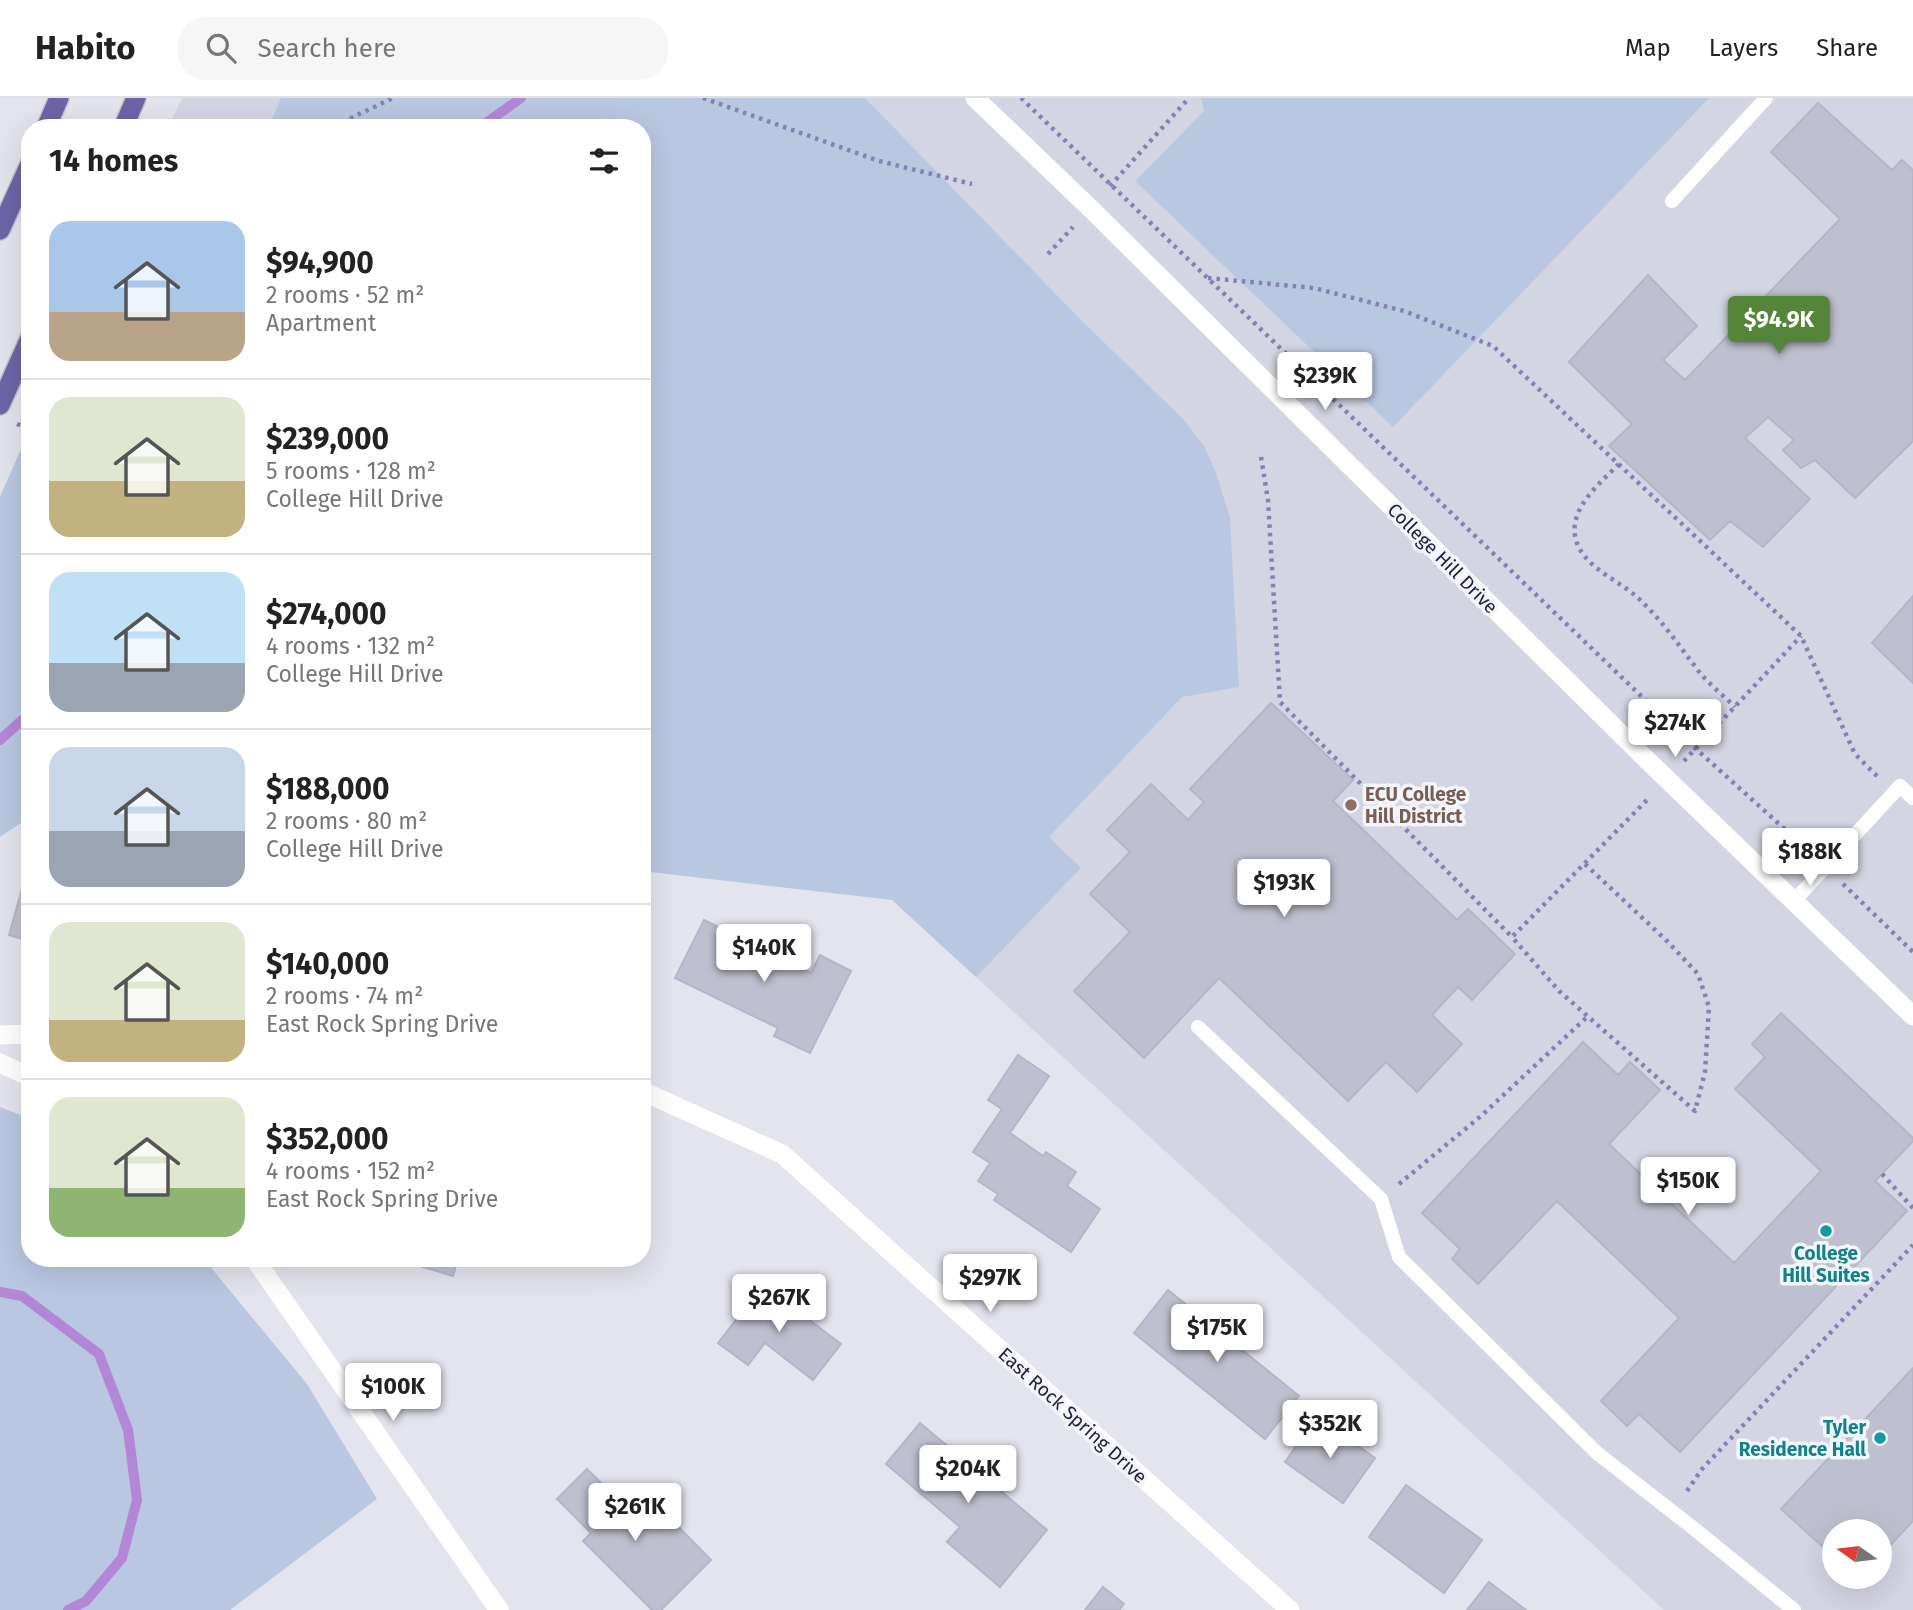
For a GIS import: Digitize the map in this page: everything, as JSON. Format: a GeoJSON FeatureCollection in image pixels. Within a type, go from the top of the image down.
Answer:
{"type":"FeatureCollection","features":[{"type":"Feature","properties":{"kind":"main road"},"geometry":{"type":"LineString","coordinates":[[50,119],[59,98]]}},
{"type":"Feature","properties":{"kind":"main road"},"geometry":{"type":"LineString","coordinates":[[127,119],[136,98]]}},
{"type":"Feature","properties":{"kind":"main road"},"geometry":{"type":"LineString","coordinates":[[0,230],[21,184]]}},
{"type":"Feature","properties":{"kind":"main road"},"geometry":{"type":"LineString","coordinates":[[0,405],[21,358]]}},
{"type":"Feature","properties":{"kind":"street","name":"College Hill Drive"},"geometry":{"type":"LineString","coordinates":[[975,98],[1090,208],[1667,780],[1913,1016]]}},
{"type":"Feature","properties":{"kind":"street"},"geometry":{"type":"LineString","coordinates":[[0,1035],[21,1034]]}},
{"type":"Feature","properties":{"kind":"street"},"geometry":{"type":"LineString","coordinates":[[0,1063],[21,1073]]}},
{"type":"Feature","properties":{"kind":"street","name":"East Rock Spring Drive"},"geometry":{"type":"LineString","coordinates":[[651,1095],[782,1154],[1290,1610]]}},
{"type":"Feature","properties":{"kind":"street"},"geometry":{"type":"LineString","coordinates":[[260,1267],[499,1610]]}},
{"type":"Feature","properties":{"kind":"lane"},"geometry":{"type":"LineString","coordinates":[[1672,201],[1766,98]]}},
{"type":"Feature","properties":{"kind":"lane"},"geometry":{"type":"LineString","coordinates":[[1794,901],[1899,786],[1913,798]]}},
{"type":"Feature","properties":{"kind":"lane"},"geometry":{"type":"LineString","coordinates":[[1198,1027],[1381,1199],[1399,1257],[1597,1453],[1794,1610]]}},
{"type":"Feature","properties":{"kind":"path"},"geometry":{"type":"LineString","coordinates":[[349,119],[393,98]]}},
{"type":"Feature","properties":{"kind":"path"},"geometry":{"type":"LineString","coordinates":[[703,98],[879,161],[972,184]]}},
{"type":"Feature","properties":{"kind":"path"},"geometry":{"type":"LineString","coordinates":[[1021,98],[1695,748],[1825,866],[1913,952]]}},
{"type":"Feature","properties":{"kind":"path"},"geometry":{"type":"LineString","coordinates":[[1111,186],[1189,98]]}},
{"type":"Feature","properties":{"kind":"path"},"geometry":{"type":"LineString","coordinates":[[1208,278],[1314,288],[1405,311],[1493,346],[1801,636],[1855,754],[1894,792]]}},
{"type":"Feature","properties":{"kind":"path"},"geometry":{"type":"LineString","coordinates":[[1261,457],[1268,500],[1280,702],[1512,937],[1559,991],[1695,1111],[1705,1072],[1709,1007],[1698,974],[1585,864]]}},
{"type":"Feature","properties":{"kind":"path"},"geometry":{"type":"LineString","coordinates":[[1619,464],[1586,498],[1575,523],[1576,540],[1586,559],[1637,597],[1670,631],[1702,676],[1735,707]]}},
{"type":"Feature","properties":{"kind":"path"},"geometry":{"type":"LineString","coordinates":[[1512,937],[1667,780],[1801,636]]}},
{"type":"Feature","properties":{"kind":"path"},"geometry":{"type":"LineString","coordinates":[[1381,1199],[1481,1116],[1587,1017]]}},
{"type":"Feature","properties":{"kind":"path"},"geometry":{"type":"LineString","coordinates":[[1882,1174],[1913,1208]]}},
{"type":"Feature","properties":{"kind":"path"},"geometry":{"type":"LineString","coordinates":[[1673,1512],[1702,1469],[1913,1245]]}},
{"type":"Feature","properties":{"kind":"shaded area","name":"ECU College Hill District"},"geometry":{"type":"Polygon","coordinates":[[[182,98],[1913,98],[1913,1610],[1664,1610],[651,678],[651,119],[172,119],[182,98]]]}},
{"type":"Feature","properties":{"kind":"shaded area"},"geometry":{"type":"Polygon","coordinates":[[[281,98],[865,98],[1081,320],[1184,420],[1204,446],[1216,473],[1230,518],[1239,687],[1182,697],[1049,837],[1081,868],[976,977],[892,900],[651,872],[651,119],[272,119],[281,98]]]}},
{"type":"Feature","properties":{"kind":"shaded area"},"geometry":{"type":"Polygon","coordinates":[[[1201,98],[1709,98],[1393,427],[1135,181],[1204,111],[1201,98]]]}},
{"type":"Feature","properties":{"kind":"shaded area"},"geometry":{"type":"Polygon","coordinates":[[[21,449],[21,823],[0,837],[0,497],[21,449]]]}},
{"type":"Feature","properties":{"kind":"shaded area"},"geometry":{"type":"Polygon","coordinates":[[[0,1107],[21,1115],[21,1267],[210,1267],[307,1384],[377,1499],[230,1610],[0,1610],[0,1107]]]}},
{"type":"Feature","properties":{"kind":"building"},"geometry":{"type":"Polygon","coordinates":[[[1818,103],[1892,170],[1902,160],[1913,170],[1913,441],[1855,498],[1815,460],[1801,468],[1783,450],[1794,440],[1768,417],[1745,438],[1810,499],[1763,547],[1730,521],[1710,540],[1609,446],[1632,424],[1569,362],[1648,275],[1697,326],[1663,360],[1685,380],[1840,219],[1771,152],[1818,103]]]}},
{"type":"Feature","properties":{"kind":"building"},"geometry":{"type":"Polygon","coordinates":[[[1913,596],[1913,683],[1872,643],[1913,596]]]}},
{"type":"Feature","properties":{"kind":"building"},"geometry":{"type":"Polygon","coordinates":[[[1271,703],[1353,780],[1333,801],[1457,920],[1468,909],[1515,954],[1472,1000],[1458,987],[1432,1015],[1462,1044],[1417,1092],[1386,1062],[1348,1101],[1219,978],[1144,1058],[1074,991],[1130,932],[1090,894],[1130,852],[1107,830],[1151,784],[1188,820],[1204,802],[1190,789],[1271,703]]]}},
{"type":"Feature","properties":{"kind":"building"},"geometry":{"type":"Polygon","coordinates":[[[21,893],[21,938],[9,935],[21,893]]]}},
{"type":"Feature","properties":{"kind":"building"},"geometry":{"type":"Polygon","coordinates":[[[704,920],[811,973],[820,955],[851,971],[810,1053],[774,1036],[778,1028],[675,978],[704,920]]]}},
{"type":"Feature","properties":{"kind":"building","name":"College Hill Suites"},"geometry":{"type":"Polygon","coordinates":[[[1781,1013],[1913,1138],[1875,1181],[1907,1211],[1680,1452],[1639,1414],[1627,1426],[1601,1401],[1679,1318],[1557,1201],[1478,1284],[1452,1259],[1460,1249],[1422,1213],[1583,1042],[1618,1075],[1630,1062],[1660,1090],[1609,1144],[1734,1263],[1821,1171],[1735,1089],[1765,1057],[1752,1044],[1781,1013]]]}},
{"type":"Feature","properties":{"kind":"building"},"geometry":{"type":"Polygon","coordinates":[[[1018,1055],[1049,1076],[1010,1133],[1043,1156],[1046,1152],[1076,1172],[1067,1186],[1100,1209],[1071,1252],[994,1200],[998,1194],[978,1181],[990,1163],[973,1152],[1002,1109],[988,1100],[1018,1055]]]}},
{"type":"Feature","properties":{"kind":"building"},"geometry":{"type":"Polygon","coordinates":[[[424,1267],[456,1267],[453,1276],[424,1267]]]}},
{"type":"Feature","properties":{"kind":"building"},"geometry":{"type":"Polygon","coordinates":[[[763,1285],[841,1344],[813,1380],[765,1343],[748,1365],[718,1343],[763,1285]]]}},
{"type":"Feature","properties":{"kind":"building"},"geometry":{"type":"Polygon","coordinates":[[[1168,1290],[1299,1396],[1265,1439],[1134,1333],[1168,1290]]]}},
{"type":"Feature","properties":{"kind":"building","name":"Tyler Residence Hall"},"geometry":{"type":"Polygon","coordinates":[[[1913,1368],[1913,1521],[1892,1543],[1892,1519],[1822,1519],[1822,1546],[1781,1509],[1913,1368]]]}},
{"type":"Feature","properties":{"kind":"building"},"geometry":{"type":"Polygon","coordinates":[[[1317,1417],[1375,1458],[1343,1503],[1285,1462],[1317,1417]]]}},
{"type":"Feature","properties":{"kind":"building"},"geometry":{"type":"Polygon","coordinates":[[[920,1423],[1047,1530],[1000,1587],[947,1542],[960,1527],[886,1464],[920,1423]]]}},
{"type":"Feature","properties":{"kind":"building"},"geometry":{"type":"Polygon","coordinates":[[[587,1469],[645,1527],[662,1510],[711,1560],[661,1610],[652,1610],[583,1541],[591,1533],[557,1499],[587,1469]]]}},
{"type":"Feature","properties":{"kind":"building"},"geometry":{"type":"Polygon","coordinates":[[[1406,1485],[1482,1540],[1444,1593],[1369,1537],[1406,1485]]]}},
{"type":"Feature","properties":{"kind":"building"},"geometry":{"type":"Polygon","coordinates":[[[1489,1582],[1526,1610],[1467,1610],[1489,1582]]]}},
{"type":"Feature","properties":{"kind":"building"},"geometry":{"type":"Polygon","coordinates":[[[1103,1587],[1124,1604],[1119,1610],[1085,1610],[1103,1587]]]}},
{"type":"Feature","properties":{"kind":"waterway"},"geometry":{"type":"LineString","coordinates":[[492,119],[521,98]]}},
{"type":"Feature","properties":{"kind":"waterway"},"geometry":{"type":"LineString","coordinates":[[0,740],[21,721]]}},
{"type":"Feature","properties":{"kind":"waterway"},"geometry":{"type":"LineString","coordinates":[[0,1292],[22,1296],[99,1354],[128,1430],[137,1500],[122,1558],[86,1601],[68,1610]]}},
{"type":"Feature","properties":{"kind":"place","name":"ECU College Hill District"},"geometry":{"type":"Point","coordinates":[1351,805]}},
{"type":"Feature","properties":{"kind":"place","name":"College Hill Suites"},"geometry":{"type":"Point","coordinates":[1826,1231]}},
{"type":"Feature","properties":{"kind":"place","name":"Tyler Residence Hall"},"geometry":{"type":"Point","coordinates":[1880,1438]}}]}
